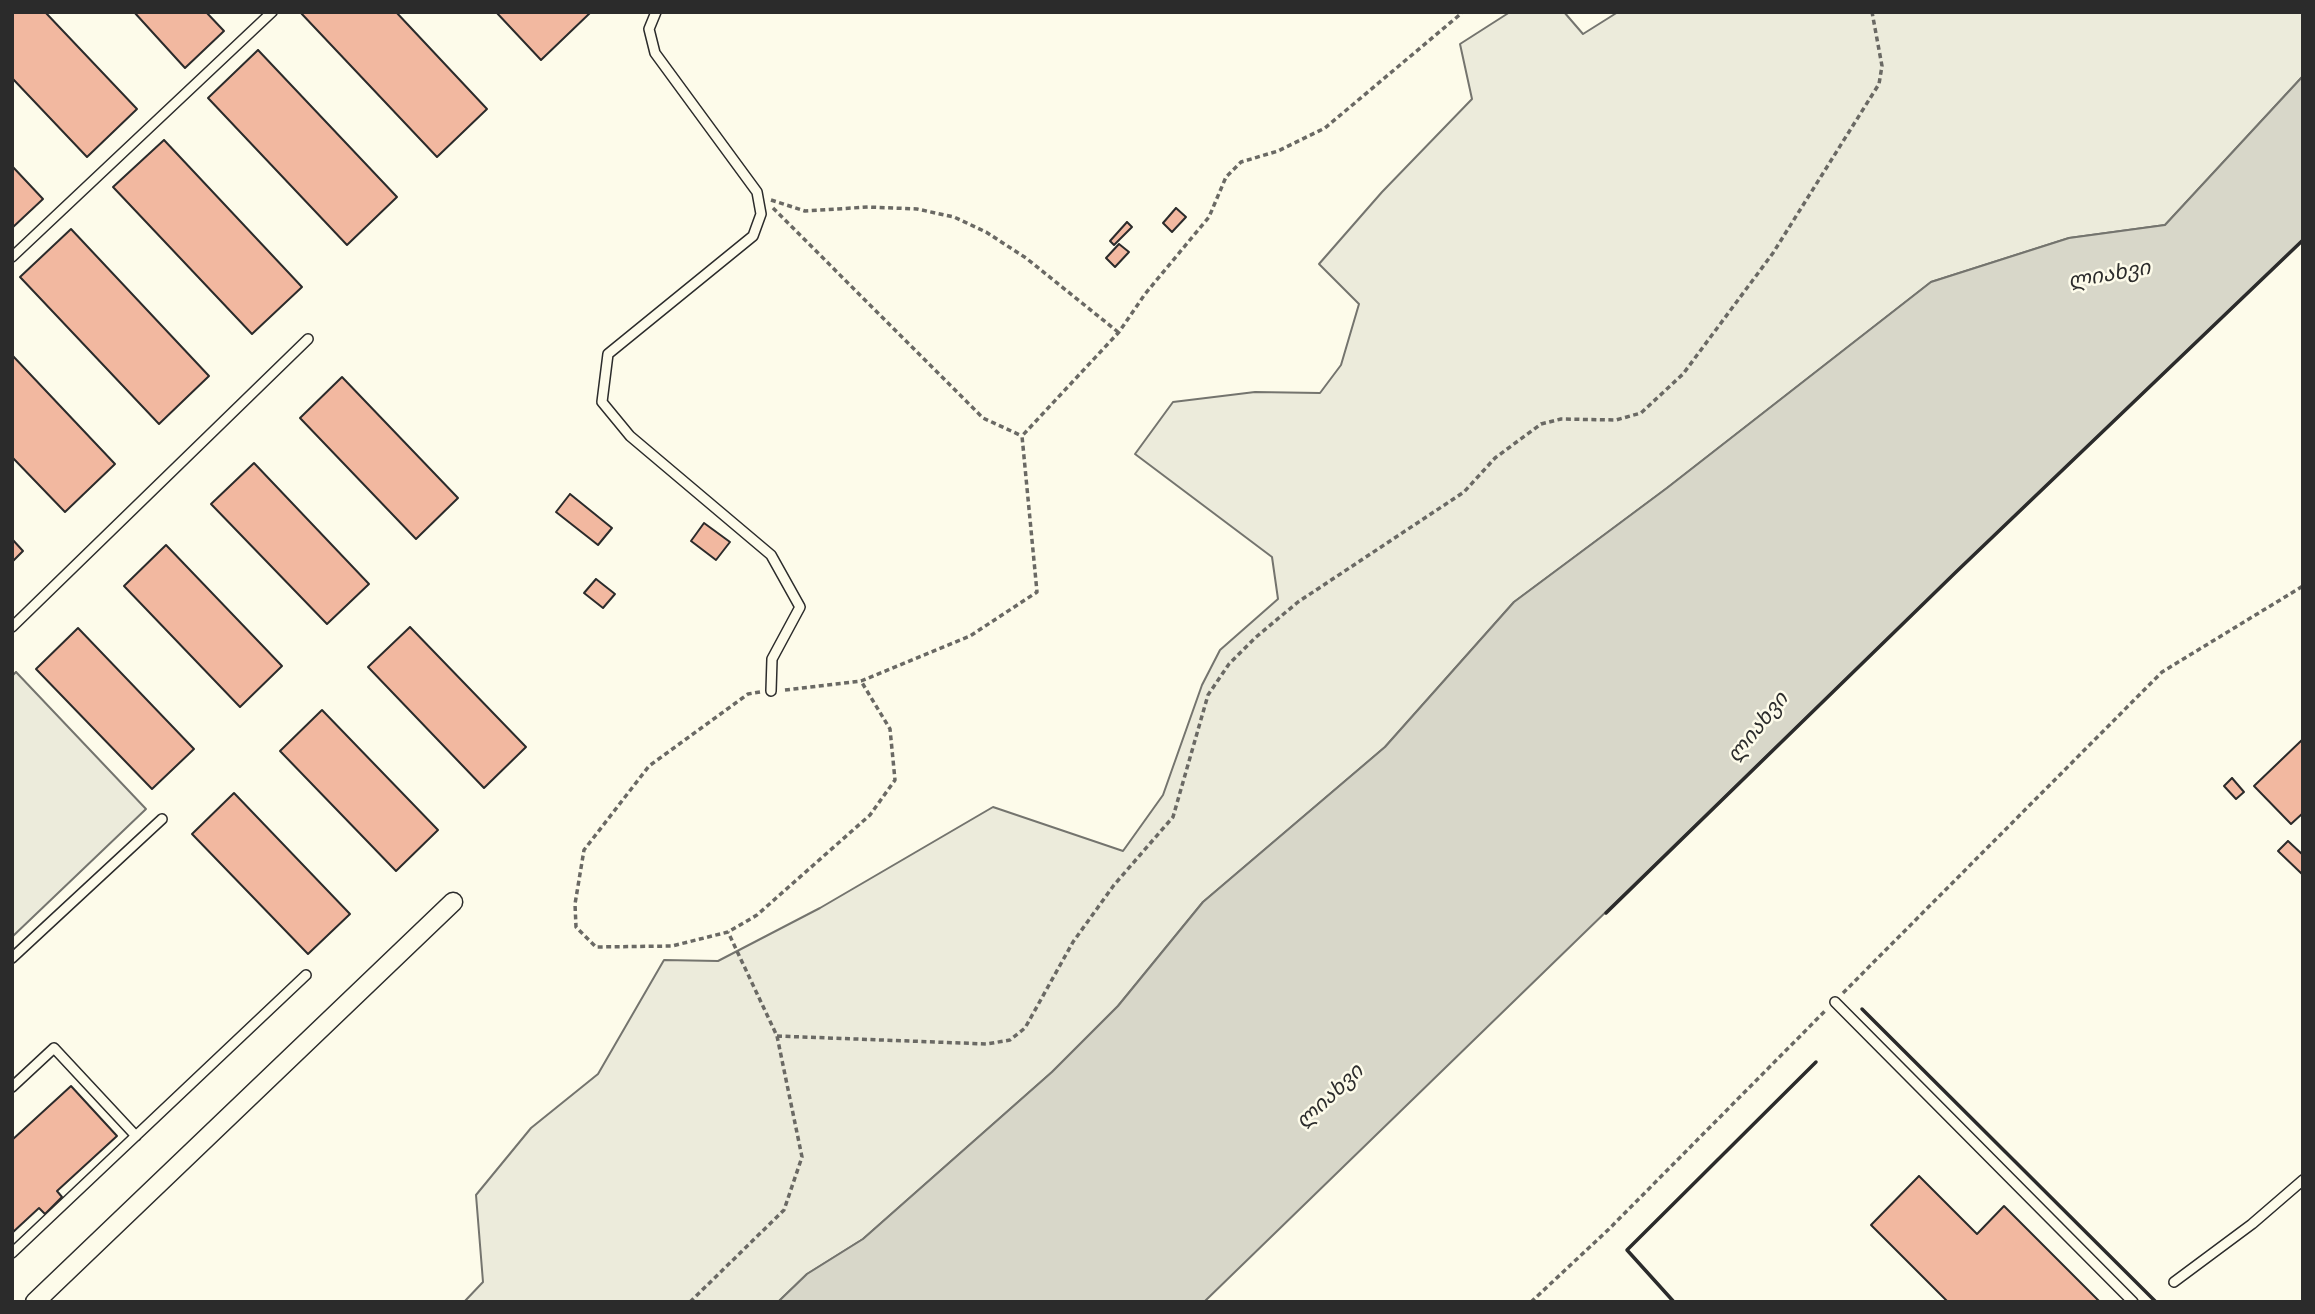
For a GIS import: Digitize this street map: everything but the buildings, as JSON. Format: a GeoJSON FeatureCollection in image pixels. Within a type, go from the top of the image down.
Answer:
{"type":"FeatureCollection","features":[{"type":"Feature","properties":{"kind":"street"},"geometry":{"type":"LineString","coordinates":[[34,1302],[453,902]]}},
{"type":"Feature","properties":{"kind":"lane"},"geometry":{"type":"LineString","coordinates":[[12,257],[272,12]]}},
{"type":"Feature","properties":{"kind":"lane"},"geometry":{"type":"LineString","coordinates":[[656,12],[649,29],[655,53],[757,192],[761,214],[753,236],[608,354],[601,402],[629,436],[771,555],[800,607],[772,659],[771,691]]}},
{"type":"Feature","properties":{"kind":"lane"},"geometry":{"type":"LineString","coordinates":[[12,627],[308,339]]}},
{"type":"Feature","properties":{"kind":"lane"},"geometry":{"type":"LineString","coordinates":[[12,958],[162,819]]}},
{"type":"Feature","properties":{"kind":"lane"},"geometry":{"type":"LineString","coordinates":[[12,1253],[306,975]]}},
{"type":"Feature","properties":{"kind":"lane"},"geometry":{"type":"LineString","coordinates":[[1835,1002],[2133,1302]]}},
{"type":"Feature","properties":{"kind":"lane"},"geometry":{"type":"LineString","coordinates":[[12,1087],[54,1048],[136,1136]]}},
{"type":"Feature","properties":{"kind":"lane"},"geometry":{"type":"LineString","coordinates":[[2174,1282],[2252,1224],[2303,1180]]}},
{"type":"Feature","properties":{"kind":"path"},"geometry":{"type":"LineString","coordinates":[[861,681],[890,729],[895,780],[870,815],[757,915],[728,932],[672,946],[596,947],[576,927],[575,904],[584,850],[649,766],[748,694],[861,681],[970,636],[1037,592],[1022,436],[1119,332],[1145,294],[1209,217],[1226,177],[1241,162],[1279,151],[1325,128],[1463,12]]}},
{"type":"Feature","properties":{"kind":"path"},"geometry":{"type":"LineString","coordinates":[[777,1037],[987,1044],[1010,1040],[1024,1028],[1073,942],[1114,885],[1173,817],[1208,695],[1238,655],[1298,602],[1464,492],[1495,458],[1541,424],[1561,419],[1616,420],[1641,413],[1683,374],[1773,253],[1879,85],[1882,66],[1872,12]]}},
{"type":"Feature","properties":{"kind":"path"},"geometry":{"type":"LineString","coordinates":[[757,192],[782,206],[805,211],[868,207],[917,209],[954,218],[986,232],[1026,258],[1119,332]]}},
{"type":"Feature","properties":{"kind":"path"},"geometry":{"type":"LineString","coordinates":[[757,192],[964,401],[983,418],[1022,436]]}},
{"type":"Feature","properties":{"kind":"path"},"geometry":{"type":"LineString","coordinates":[[1531,1302],[1609,1228],[2162,672],[2303,586]]}},
{"type":"Feature","properties":{"kind":"path"},"geometry":{"type":"LineString","coordinates":[[690,1302],[785,1210],[802,1157],[777,1037],[728,932]]}},
{"type":"Feature","properties":{"kind":"shaded area"},"geometry":{"type":"Polygon","coordinates":[[[1510,12],[1564,12],[1583,34],[1618,12],[2303,12],[2303,76],[2165,225],[2069,238],[1931,282],[1667,488],[1514,602],[1385,747],[1203,902],[1118,1006],[1052,1072],[863,1239],[807,1274],[778,1302],[464,1302],[483,1282],[476,1195],[531,1128],[598,1074],[664,960],[718,961],[820,908],[993,807],[1123,851],[1163,795],[1202,685],[1220,650],[1278,599],[1272,557],[1135,454],[1173,402],[1255,392],[1320,393],[1341,365],[1359,304],[1319,264],[1382,192],[1472,99],[1460,44],[1510,12]]]}},
{"type":"Feature","properties":{"kind":"shaded area"},"geometry":{"type":"Polygon","coordinates":[[[16,672],[146,809],[12,937],[12,676],[16,672]]]}},
{"type":"Feature","properties":{"kind":"water","name":"ლიახვი"},"geometry":{"type":"Polygon","coordinates":[[[2303,76],[2303,240],[1956,572],[1204,1302],[778,1302],[807,1274],[863,1239],[1052,1072],[1118,1006],[1203,902],[1385,747],[1514,602],[1667,488],[1931,282],[2069,238],[2165,225],[2303,76]]]}},
{"type":"Feature","properties":{"kind":"wall"},"geometry":{"type":"LineString","coordinates":[[1606,913],[1956,572],[2303,240]]}},
{"type":"Feature","properties":{"kind":"wall"},"geometry":{"type":"LineString","coordinates":[[1862,1009],[2156,1302]]}},
{"type":"Feature","properties":{"kind":"wall"},"geometry":{"type":"LineString","coordinates":[[1674,1302],[1627,1250],[1816,1062]]}}]}
